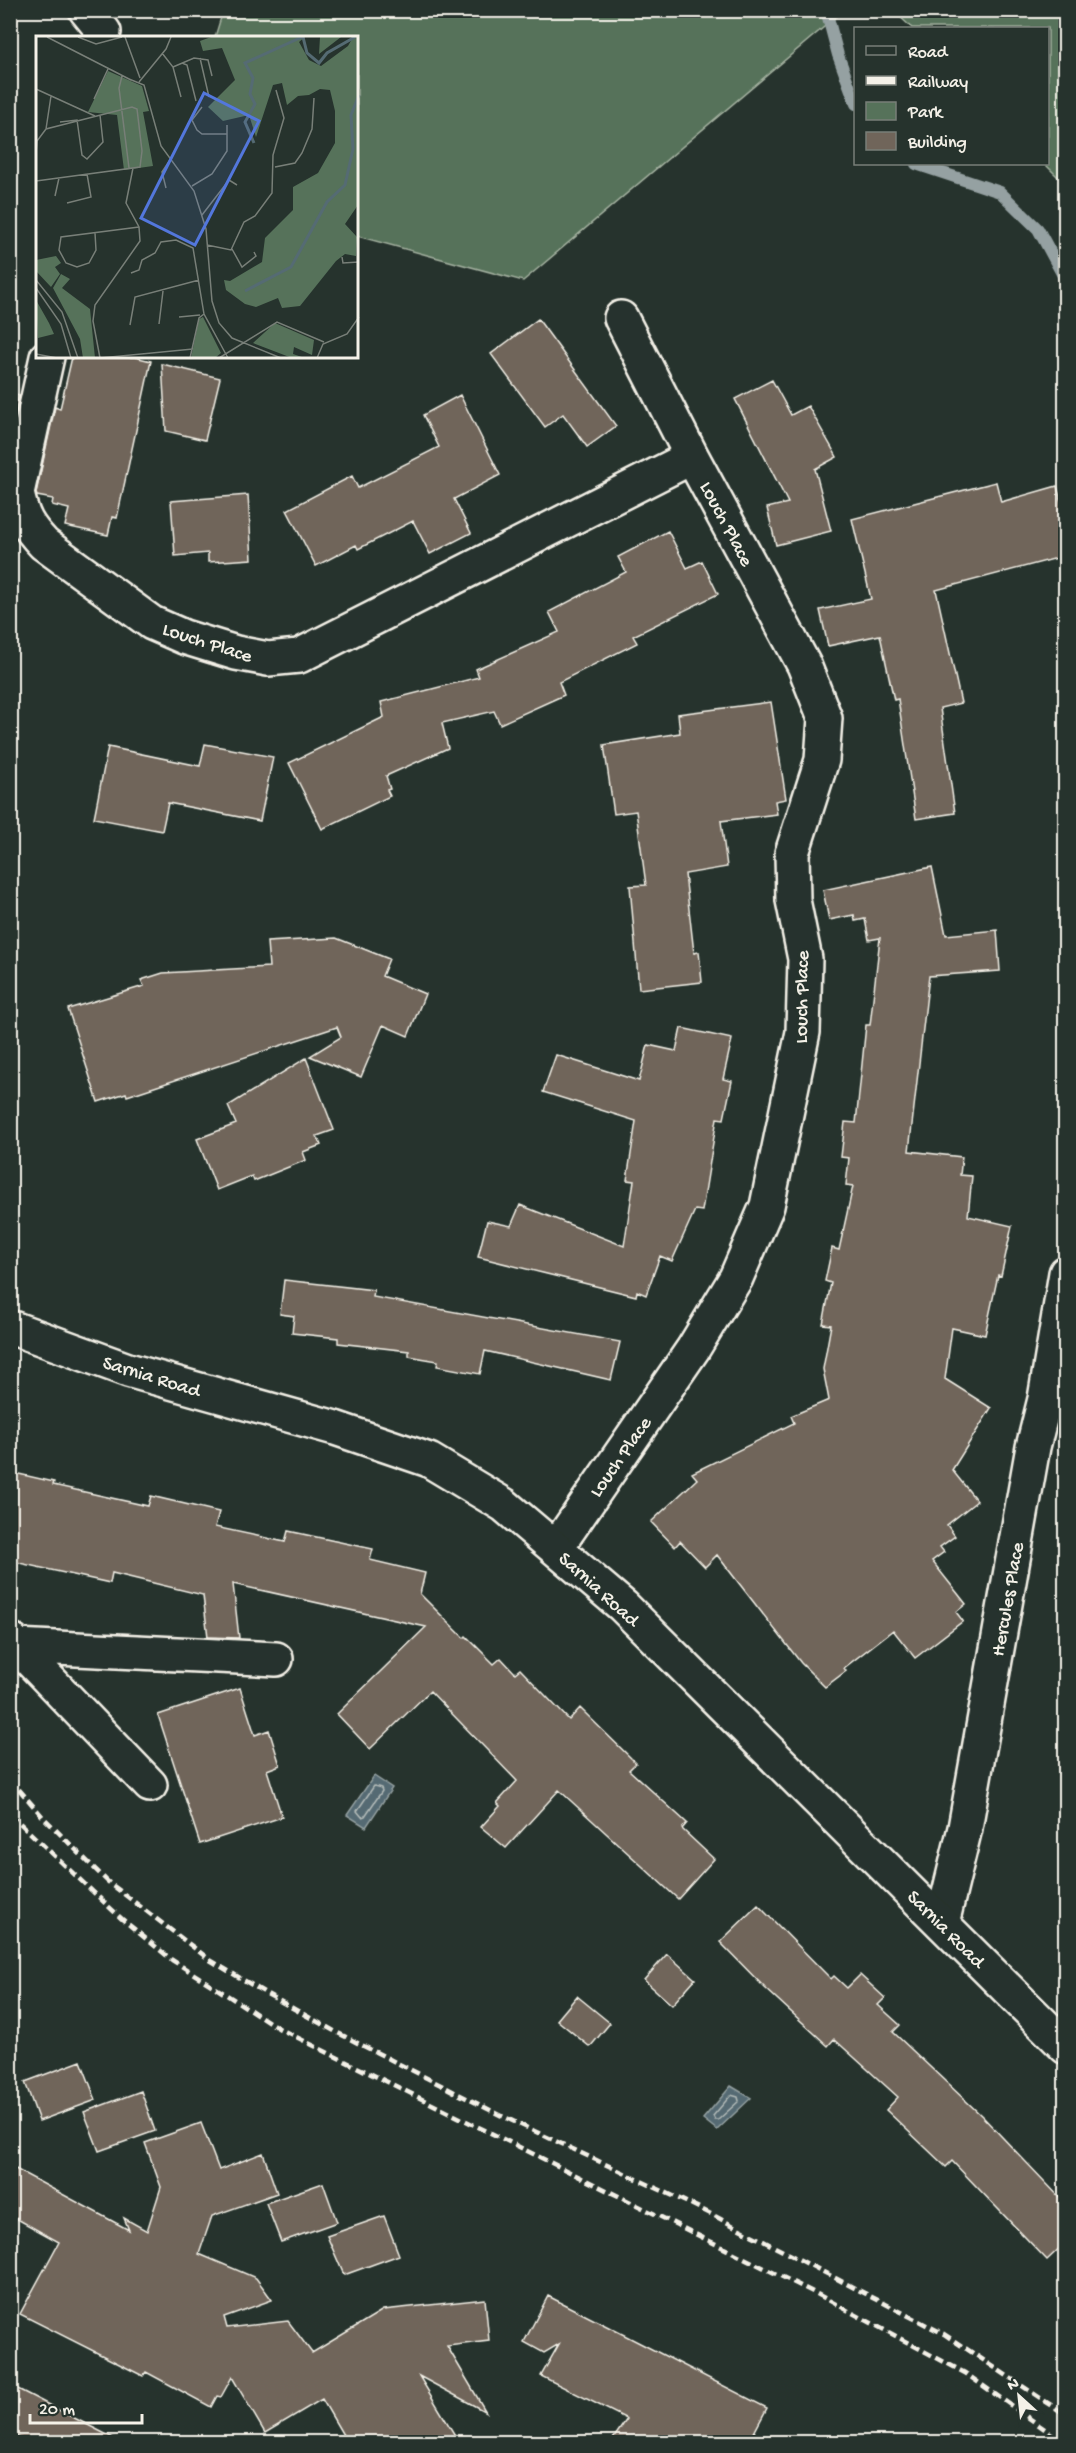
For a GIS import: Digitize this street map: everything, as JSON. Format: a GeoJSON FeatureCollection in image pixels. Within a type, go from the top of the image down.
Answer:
{"type":"FeatureCollection","features":[{"type":"Feature","properties":{"kind":"street","name":"Louch Place"},"geometry":{"type":"LineString","coordinates":[[556,1548],[693,1349],[736,1278],[767,1206],[803,1032],[805,959],[793,900],[792,853],[822,760],[825,718],[804,665],[692,457],[621,318]]}},
{"type":"Feature","properties":{"kind":"street","name":"Louch Place"},"geometry":{"type":"LineString","coordinates":[[47,358],[17,493],[21,515],[29,528],[44,544],[152,623],[184,637],[236,653],[268,659],[299,656],[692,457]]}},
{"type":"Feature","properties":{"kind":"street","name":"Hercules Place"},"geometry":{"type":"LineString","coordinates":[[942,1923],[965,1828],[1033,1447],[1045,1399],[1065,1273]]}},
{"type":"Feature","properties":{"kind":"street","name":"Sarnia Road"},"geometry":{"type":"LineString","coordinates":[[10,1327],[128,1370],[335,1428],[429,1460],[504,1505],[623,1606],[1065,2047]]}},
{"type":"Feature","properties":{"kind":"street"},"geometry":{"type":"LineString","coordinates":[[13,1642],[276,1659]]}},
{"type":"Feature","properties":{"kind":"street"},"geometry":{"type":"LineString","coordinates":[[13,1642],[150,1785]]}},
{"type":"Feature","properties":{"kind":"green space"},"geometry":{"type":"Polygon","coordinates":[[[223,10],[843,11],[523,281],[358,236],[358,36],[215,36],[223,10]]]}},
{"type":"Feature","properties":{"kind":"green space"},"geometry":{"type":"Polygon","coordinates":[[[894,11],[1065,11],[1065,184],[1046,165],[1049,165],[1049,27],[911,27],[894,11]]]}},
{"type":"Feature","properties":{"kind":"water"},"geometry":{"type":"Polygon","coordinates":[[[374,1776],[392,1788],[366,1827],[347,1815],[374,1776]]]}},
{"type":"Feature","properties":{"kind":"water"},"geometry":{"type":"Polygon","coordinates":[[[731,2086],[751,2098],[717,2130],[703,2119],[731,2086]]]}},
{"type":"Feature","properties":{"kind":"building"},"geometry":{"type":"Polygon","coordinates":[[[538,319],[616,426],[587,447],[563,414],[545,427],[491,354],[538,319]]]}},
{"type":"Feature","properties":{"kind":"building"},"geometry":{"type":"Polygon","coordinates":[[[72,358],[139,358],[151,361],[117,518],[112,517],[108,535],[65,526],[69,509],[52,505],[53,499],[37,496],[55,407],[60,409],[72,358]]]}},
{"type":"Feature","properties":{"kind":"building"},"geometry":{"type":"Polygon","coordinates":[[[162,364],[220,378],[205,440],[166,431],[162,364]]]}},
{"type":"Feature","properties":{"kind":"building"},"geometry":{"type":"Polygon","coordinates":[[[772,380],[791,415],[808,406],[837,457],[815,469],[831,531],[776,545],[767,508],[788,503],[735,399],[772,380]]]}},
{"type":"Feature","properties":{"kind":"building"},"geometry":{"type":"Polygon","coordinates":[[[10,392],[19,395],[10,435],[10,392]]]}},
{"type":"Feature","properties":{"kind":"building"},"geometry":{"type":"Polygon","coordinates":[[[460,395],[500,475],[454,499],[471,533],[430,554],[413,521],[358,549],[356,545],[316,566],[287,510],[352,476],[358,488],[439,447],[423,415],[460,395]]]}},
{"type":"Feature","properties":{"kind":"building"},"geometry":{"type":"Polygon","coordinates":[[[996,482],[1001,502],[1057,486],[1065,518],[1065,556],[936,590],[961,703],[940,708],[955,813],[916,819],[898,699],[894,700],[880,635],[828,646],[820,610],[871,599],[852,519],[996,482]]]}},
{"type":"Feature","properties":{"kind":"building"},"geometry":{"type":"Polygon","coordinates":[[[248,495],[252,559],[208,562],[208,553],[175,556],[171,501],[248,495]]]}},
{"type":"Feature","properties":{"kind":"building"},"geometry":{"type":"Polygon","coordinates":[[[668,531],[687,568],[702,561],[718,594],[633,636],[637,643],[559,682],[564,695],[500,724],[494,711],[442,723],[448,748],[386,776],[390,796],[322,829],[289,763],[384,717],[381,702],[479,677],[476,669],[559,632],[549,612],[626,572],[618,557],[668,531]]]}},
{"type":"Feature","properties":{"kind":"building"},"geometry":{"type":"Polygon","coordinates":[[[771,702],[786,799],[775,801],[777,814],[721,821],[727,867],[685,874],[694,953],[699,952],[702,982],[639,989],[630,886],[646,885],[636,811],[614,814],[604,745],[680,733],[678,714],[771,702]]]}},
{"type":"Feature","properties":{"kind":"building"},"geometry":{"type":"Polygon","coordinates":[[[205,744],[273,757],[260,821],[168,803],[162,831],[94,818],[108,747],[200,766],[205,744]]]}},
{"type":"Feature","properties":{"kind":"building"},"geometry":{"type":"Polygon","coordinates":[[[932,867],[946,935],[997,930],[1000,971],[929,976],[909,1151],[962,1157],[960,1175],[972,1176],[968,1216],[1012,1226],[1001,1276],[998,1275],[985,1335],[952,1328],[945,1379],[991,1408],[952,1470],[977,1501],[947,1525],[955,1536],[940,1547],[944,1552],[932,1561],[966,1604],[956,1612],[963,1621],[915,1658],[893,1630],[844,1668],[846,1671],[825,1687],[801,1663],[717,1555],[705,1567],[680,1541],[675,1547],[651,1522],[697,1479],[692,1473],[794,1423],[791,1416],[829,1400],[823,1369],[831,1325],[823,1324],[831,1283],[825,1281],[832,1248],[839,1250],[853,1186],[846,1185],[849,1158],[841,1157],[845,1122],[856,1123],[866,1025],[870,1025],[880,938],[869,940],[865,919],[855,921],[854,915],[829,920],[823,890],[932,867]]]}},
{"type":"Feature","properties":{"kind":"building"},"geometry":{"type":"Polygon","coordinates":[[[336,938],[389,959],[382,976],[425,994],[408,1036],[383,1025],[361,1077],[310,1056],[341,1037],[337,1027],[127,1096],[126,1093],[98,1102],[68,1009],[144,986],[141,980],[163,973],[269,967],[267,942],[336,938]]]}},
{"type":"Feature","properties":{"kind":"building"},"geometry":{"type":"Polygon","coordinates":[[[681,1028],[732,1039],[723,1079],[732,1081],[724,1119],[717,1118],[702,1211],[695,1210],[672,1261],[660,1256],[646,1295],[637,1291],[636,1296],[478,1257],[487,1221],[511,1226],[520,1205],[624,1246],[634,1181],[627,1180],[636,1121],[543,1092],[556,1055],[639,1081],[648,1045],[676,1051],[681,1028]]]}},
{"type":"Feature","properties":{"kind":"building"},"geometry":{"type":"Polygon","coordinates":[[[306,1058],[334,1130],[317,1136],[321,1145],[303,1152],[306,1160],[254,1181],[252,1176],[217,1190],[197,1139],[236,1124],[228,1106],[306,1058]]]}},
{"type":"Feature","properties":{"kind":"building"},"geometry":{"type":"Polygon","coordinates":[[[284,1280],[374,1290],[373,1297],[620,1342],[611,1380],[485,1351],[480,1374],[437,1366],[438,1361],[409,1356],[409,1351],[338,1343],[338,1338],[292,1333],[294,1316],[280,1314],[284,1280]]]}},
{"type":"Feature","properties":{"kind":"building"},"geometry":{"type":"Polygon","coordinates":[[[10,1472],[54,1482],[53,1485],[148,1506],[151,1496],[219,1512],[215,1527],[285,1542],[288,1531],[373,1549],[370,1560],[425,1573],[420,1594],[464,1638],[466,1636],[494,1664],[501,1658],[515,1673],[520,1669],[569,1720],[580,1708],[636,1763],[629,1770],[687,1823],[682,1829],[714,1859],[678,1899],[559,1790],[506,1848],[481,1827],[500,1806],[497,1803],[517,1781],[430,1691],[370,1749],[337,1714],[426,1627],[233,1584],[239,1638],[208,1637],[203,1595],[112,1573],[110,1583],[10,1561],[10,1472]]]}},
{"type":"Feature","properties":{"kind":"building"},"geometry":{"type":"Polygon","coordinates":[[[240,1688],[255,1735],[269,1730],[280,1765],[267,1770],[282,1817],[200,1844],[158,1715],[240,1688]]]}},
{"type":"Feature","properties":{"kind":"building"},"geometry":{"type":"Polygon","coordinates":[[[758,1905],[831,1979],[834,1976],[847,1988],[860,1975],[885,1998],[878,2005],[900,2025],[893,2032],[983,2117],[1065,2203],[1065,2243],[1047,2260],[952,2161],[946,2167],[886,2110],[898,2097],[834,2039],[828,2046],[765,1988],[720,1942],[758,1905]]]}},
{"type":"Feature","properties":{"kind":"building"},"geometry":{"type":"Polygon","coordinates":[[[667,1954],[695,1979],[672,2005],[644,1980],[667,1954]]]}},
{"type":"Feature","properties":{"kind":"building"},"geometry":{"type":"Polygon","coordinates":[[[577,1996],[610,2023],[590,2047],[557,2020],[577,1996]]]}},
{"type":"Feature","properties":{"kind":"building"},"geometry":{"type":"Polygon","coordinates":[[[81,2061],[96,2100],[39,2121],[25,2082],[81,2061]]]}},
{"type":"Feature","properties":{"kind":"building"},"geometry":{"type":"Polygon","coordinates":[[[141,2091],[155,2131],[99,2151],[84,2112],[141,2091]]]}},
{"type":"Feature","properties":{"kind":"building"},"geometry":{"type":"Polygon","coordinates":[[[201,2123],[219,2170],[263,2153],[277,2193],[212,2216],[199,2254],[256,2278],[272,2300],[224,2317],[227,2328],[288,2321],[312,2353],[383,2310],[485,2299],[489,2341],[447,2346],[486,2412],[419,2376],[459,2442],[347,2442],[322,2399],[265,2433],[232,2377],[221,2397],[217,2396],[211,2407],[146,2372],[143,2376],[20,2314],[59,2242],[10,2215],[10,2166],[129,2230],[124,2218],[147,2231],[161,2187],[145,2143],[201,2123]]]}},
{"type":"Feature","properties":{"kind":"building"},"geometry":{"type":"Polygon","coordinates":[[[323,2183],[337,2222],[281,2242],[266,2203],[323,2183]]]}},
{"type":"Feature","properties":{"kind":"building"},"geometry":{"type":"Polygon","coordinates":[[[384,2216],[399,2255],[344,2275],[327,2236],[384,2216]]]}},
{"type":"Feature","properties":{"kind":"building"},"geometry":{"type":"Polygon","coordinates":[[[548,2296],[767,2408],[749,2442],[611,2442],[627,2419],[541,2376],[559,2344],[544,2353],[524,2342],[548,2296]]]}},
{"type":"Feature","properties":{"kind":"building"},"geometry":{"type":"Polygon","coordinates":[[[10,2385],[121,2442],[28,2442],[10,2433],[10,2385]]]}},
{"type":"Feature","properties":{"kind":"waterway"},"geometry":{"type":"LineString","coordinates":[[826,10],[838,55],[854,99]]}},
{"type":"Feature","properties":{"kind":"waterway"},"geometry":{"type":"LineString","coordinates":[[919,165],[1000,192],[1038,229],[1066,281]]}},
{"type":"Feature","properties":{"kind":"railway"},"geometry":{"type":"LineString","coordinates":[[10,1779],[43,1817],[107,1881],[210,1960],[336,2032],[502,2116],[699,2208],[944,2334],[1066,2415]]}},
{"type":"Feature","properties":{"kind":"railway"},"geometry":{"type":"LineString","coordinates":[[10,1814],[122,1919],[172,1960],[280,2029],[817,2294],[965,2373],[1063,2442]]}}]}
